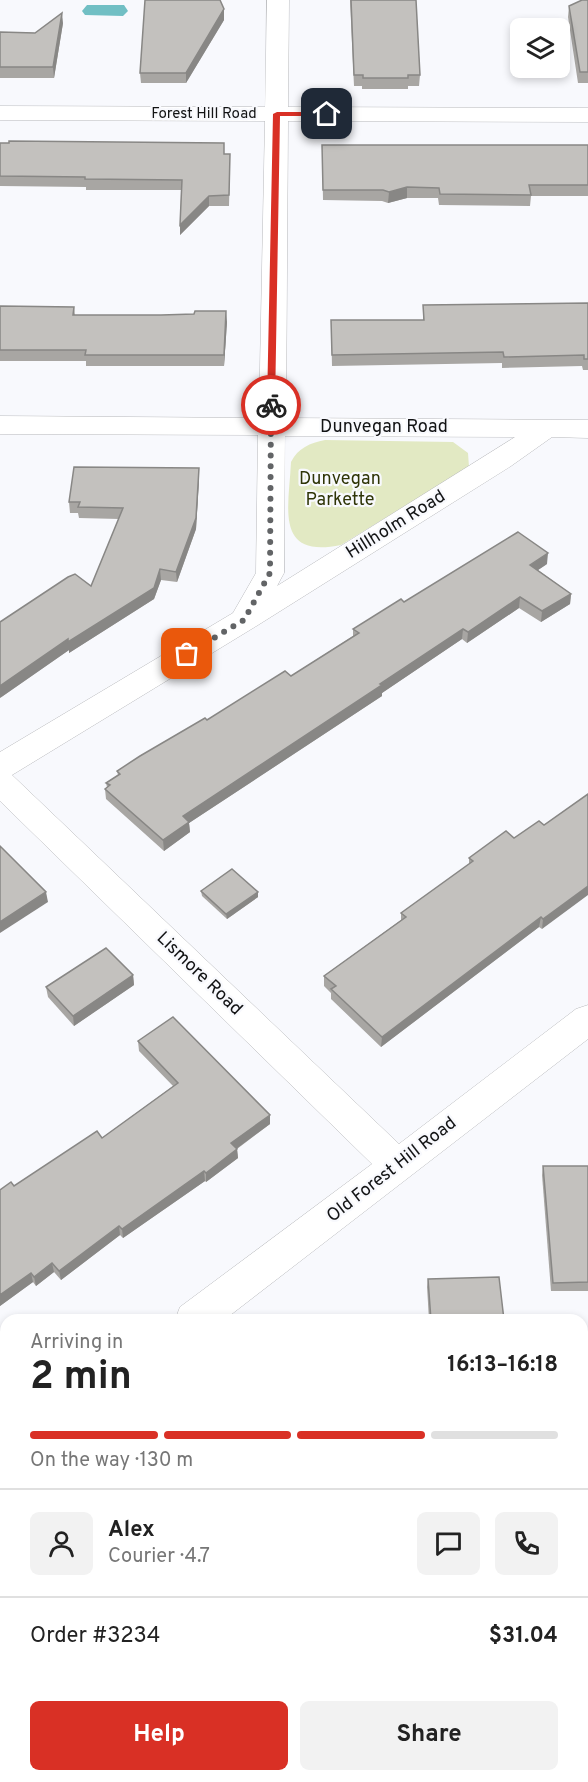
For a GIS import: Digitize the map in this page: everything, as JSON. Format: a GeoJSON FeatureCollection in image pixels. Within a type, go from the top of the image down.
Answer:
{"type":"FeatureCollection","features":[{"type":"Feature","properties":{"kind":"street","name":"Hillholm Road"},"geometry":{"type":"LineString","coordinates":[[244,620],[270,573],[278,0]]}},
{"type":"Feature","properties":{"kind":"street","name":"Forest Hill Road"},"geometry":{"type":"LineString","coordinates":[[0,113],[588,115]]}},
{"type":"Feature","properties":{"kind":"street","name":"Dunvegan Road"},"geometry":{"type":"LineString","coordinates":[[0,425],[588,429]]}},
{"type":"Feature","properties":{"kind":"street","name":"Hillholm Road"},"geometry":{"type":"LineString","coordinates":[[0,768],[244,620],[501,460],[547,428]]}},
{"type":"Feature","properties":{"kind":"street","name":"Lismore Road"},"geometry":{"type":"LineString","coordinates":[[0,782],[398,1166]]}},
{"type":"Feature","properties":{"kind":"street","name":"Old Forest Hill Road"},"geometry":{"type":"LineString","coordinates":[[202,1314],[398,1166],[588,1018]]}},
{"type":"Feature","properties":{"kind":"green space","name":"Dunvegan Parkette"},"geometry":{"type":"Polygon","coordinates":[[[325,440],[453,442],[468,453],[469,467],[341,545],[320,547],[305,544],[295,537],[290,526],[288,512],[291,462],[305,447],[325,440]]]}},
{"type":"Feature","properties":{"kind":"water"},"geometry":{"type":"Polygon","coordinates":[[[87,5],[124,5],[128,11],[123,16],[85,15],[82,11],[87,5]]]}},
{"type":"Feature","properties":{"kind":"building"},"geometry":{"type":"Polygon","coordinates":[[[145,0],[220,0],[224,9],[186,73],[140,73],[145,0]]]}},
{"type":"Feature","properties":{"kind":"building"},"geometry":{"type":"Polygon","coordinates":[[[351,0],[416,0],[420,75],[408,75],[408,78],[363,78],[363,75],[354,75],[351,0]]]}},
{"type":"Feature","properties":{"kind":"building"},"geometry":{"type":"Polygon","coordinates":[[[582,0],[588,0],[588,72],[580,72],[569,6],[582,0]]]}},
{"type":"Feature","properties":{"kind":"building"},"geometry":{"type":"Polygon","coordinates":[[[62,13],[53,67],[0,67],[0,32],[35,33],[62,13]]]}},
{"type":"Feature","properties":{"kind":"building"},"geometry":{"type":"Polygon","coordinates":[[[9,141],[224,143],[224,154],[230,154],[229,195],[209,196],[180,225],[182,180],[0,176],[0,143],[9,143],[9,141]]]}},
{"type":"Feature","properties":{"kind":"building"},"geometry":{"type":"Polygon","coordinates":[[[322,145],[588,145],[588,185],[529,185],[531,195],[440,194],[439,188],[407,187],[389,192],[383,190],[323,190],[322,145]]]}},
{"type":"Feature","properties":{"kind":"building"},"geometry":{"type":"Polygon","coordinates":[[[588,303],[588,359],[584,359],[584,355],[504,357],[503,352],[332,355],[331,320],[424,320],[423,305],[588,303]]]}},
{"type":"Feature","properties":{"kind":"building"},"geometry":{"type":"Polygon","coordinates":[[[0,306],[74,307],[73,315],[161,315],[194,314],[195,311],[226,311],[224,355],[85,355],[86,350],[0,350],[0,306]]]}},
{"type":"Feature","properties":{"kind":"building"},"geometry":{"type":"Polygon","coordinates":[[[74,467],[199,468],[196,518],[176,572],[160,569],[154,588],[68,642],[68,639],[0,686],[0,622],[75,574],[91,586],[123,508],[78,507],[80,502],[69,502],[74,467]]]}},
{"type":"Feature","properties":{"kind":"building"},"geometry":{"type":"Polygon","coordinates":[[[518,532],[548,553],[530,565],[571,594],[542,611],[520,597],[468,632],[463,629],[183,816],[189,822],[163,840],[105,789],[110,785],[106,783],[120,774],[117,771],[140,756],[205,718],[207,720],[285,671],[291,676],[359,633],[353,629],[401,599],[404,602],[518,532]]]}},
{"type":"Feature","properties":{"kind":"building"},"geometry":{"type":"Polygon","coordinates":[[[588,794],[588,886],[543,919],[541,917],[382,1037],[331,989],[336,986],[324,976],[406,917],[401,913],[473,861],[469,858],[506,831],[514,838],[539,821],[544,825],[588,794]]]}},
{"type":"Feature","properties":{"kind":"building"},"geometry":{"type":"Polygon","coordinates":[[[0,846],[46,892],[0,922],[0,846]]]}},
{"type":"Feature","properties":{"kind":"building"},"geometry":{"type":"Polygon","coordinates":[[[232,869],[258,892],[226,914],[201,891],[232,869]]]}},
{"type":"Feature","properties":{"kind":"building"},"geometry":{"type":"Polygon","coordinates":[[[106,948],[133,975],[73,1016],[46,987],[106,948]]]}},
{"type":"Feature","properties":{"kind":"building"},"geometry":{"type":"Polygon","coordinates":[[[173,1017],[270,1115],[231,1143],[237,1149],[206,1173],[204,1171],[122,1229],[119,1226],[59,1271],[52,1263],[34,1277],[31,1273],[0,1295],[0,1190],[11,1182],[14,1186],[97,1131],[102,1138],[178,1083],[138,1041],[173,1017]]]}},
{"type":"Feature","properties":{"kind":"building"},"geometry":{"type":"Polygon","coordinates":[[[543,1166],[588,1166],[588,1282],[553,1283],[543,1166]]]}},
{"type":"Feature","properties":{"kind":"building"},"geometry":{"type":"Polygon","coordinates":[[[499,1277],[503,1314],[431,1314],[428,1279],[499,1277]]]}},
{"type":"Feature","properties":{"kind":"way so far"},"geometry":{"type":"LineString","coordinates":[[187,654],[244,620],[270,573],[271,405]]}},
{"type":"Feature","properties":{"kind":"route"},"geometry":{"type":"LineString","coordinates":[[271,405],[277,114],[327,114]]}}]}
